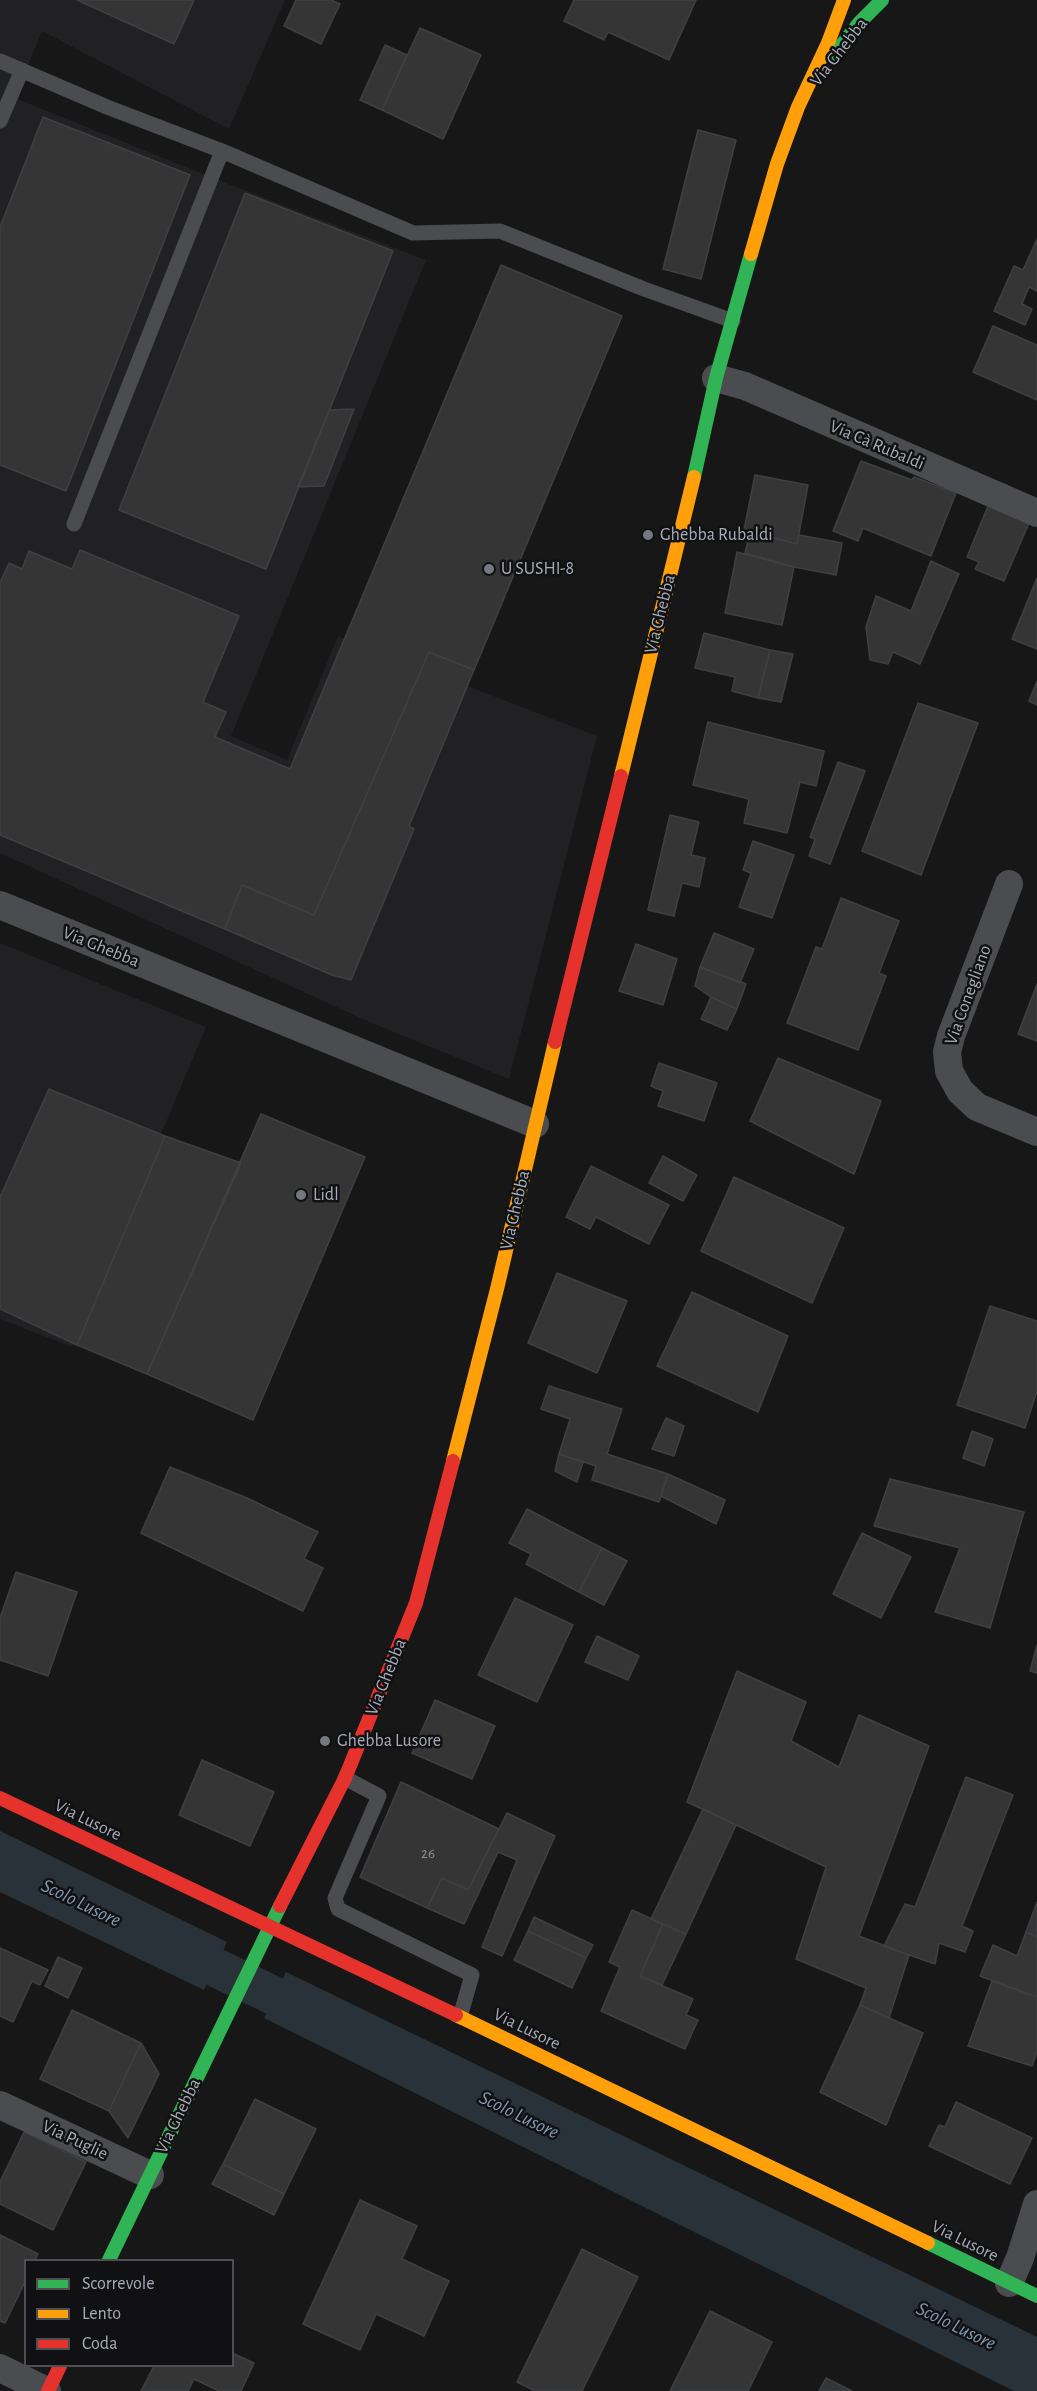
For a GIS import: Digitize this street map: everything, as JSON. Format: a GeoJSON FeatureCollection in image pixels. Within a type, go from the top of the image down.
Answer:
{"type":"FeatureCollection","features":[{"type":"Feature","properties":{"kind":"street","name":"Via Ghebba"},"geometry":{"type":"LineString","coordinates":[[109,2259],[266,1932],[345,1778],[416,1603],[497,1289],[716,378],[777,164],[798,106],[828,43],[844,0]]}},
{"type":"Feature","properties":{"kind":"street","name":"Via Ghebba"},"geometry":{"type":"LineString","coordinates":[[798,106],[839,47],[882,0]]}},
{"type":"Feature","properties":{"kind":"street","name":"Via Cà Rubaldi"},"geometry":{"type":"LineString","coordinates":[[716,378],[745,386],[1037,513]]}},
{"type":"Feature","properties":{"kind":"street","name":"Via Conegliano"},"geometry":{"type":"LineString","coordinates":[[1009,884],[951,1036],[947,1052],[949,1071],[960,1091],[977,1107],[1037,1132]]}},
{"type":"Feature","properties":{"kind":"street","name":"Via Ghebba"},"geometry":{"type":"LineString","coordinates":[[0,905],[535,1124]]}},
{"type":"Feature","properties":{"kind":"street","name":"Via Lusore"},"geometry":{"type":"LineString","coordinates":[[0,1798],[266,1932],[460,2017],[1037,2296]]}},
{"type":"Feature","properties":{"kind":"street","name":"Via Puglie"},"geometry":{"type":"LineString","coordinates":[[0,2105],[150,2175]]}},
{"type":"Feature","properties":{"kind":"street"},"geometry":{"type":"LineString","coordinates":[[1009,2283],[1020,2258],[1037,2204]]}},
{"type":"Feature","properties":{"kind":"street"},"geometry":{"type":"LineString","coordinates":[[0,2368],[47,2391],[59,2367]]}},
{"type":"Feature","properties":{"kind":"lane"},"geometry":{"type":"LineString","coordinates":[[0,62],[107,107],[222,151],[413,233],[501,231],[644,289],[733,321]]}},
{"type":"Feature","properties":{"kind":"lane"},"geometry":{"type":"LineString","coordinates":[[0,121],[22,70]]}},
{"type":"Feature","properties":{"kind":"lane"},"geometry":{"type":"LineString","coordinates":[[75,524],[222,151]]}},
{"type":"Feature","properties":{"kind":"lane"},"geometry":{"type":"LineString","coordinates":[[345,1778],[379,1796],[335,1898],[338,1909],[472,1975],[460,2017]]}},
{"type":"Feature","properties":{"kind":"shaded area"},"geometry":{"type":"Polygon","coordinates":[[[0,0],[285,0],[229,129],[42,31],[15,98],[223,182],[426,260],[231,736],[287,760],[338,636],[597,736],[509,1079],[367,1021],[0,853],[0,0]]]}},
{"type":"Feature","properties":{"kind":"shaded area"},"geometry":{"type":"Polygon","coordinates":[[[0,943],[206,1027],[72,1347],[0,1319],[0,943]]]}},
{"type":"Feature","properties":{"kind":"water"},"geometry":{"type":"Polygon","coordinates":[[[0,1831],[227,1942],[204,1990],[0,1892],[0,1831]]]}},
{"type":"Feature","properties":{"kind":"water"},"geometry":{"type":"Polygon","coordinates":[[[286,1972],[1037,2337],[1037,2391],[1014,2391],[264,2018],[286,1972]]]}},
{"type":"Feature","properties":{"kind":"building"},"geometry":{"type":"Polygon","coordinates":[[[77,0],[194,0],[174,44],[77,0]]]}},
{"type":"Feature","properties":{"kind":"building"},"geometry":{"type":"Polygon","coordinates":[[[296,0],[331,0],[340,4],[321,44],[284,26],[296,0]]]}},
{"type":"Feature","properties":{"kind":"building"},"geometry":{"type":"Polygon","coordinates":[[[574,0],[696,0],[669,60],[608,32],[604,40],[564,21],[574,0]]]}},
{"type":"Feature","properties":{"kind":"building"},"geometry":{"type":"Polygon","coordinates":[[[420,28],[481,55],[443,139],[382,110],[420,28]]]}},
{"type":"Feature","properties":{"kind":"building"},"geometry":{"type":"Polygon","coordinates":[[[385,45],[407,55],[382,110],[360,100],[385,45]]]}},
{"type":"Feature","properties":{"kind":"building"},"geometry":{"type":"Polygon","coordinates":[[[43,117],[190,175],[66,491],[0,465],[0,227],[43,117]]]}},
{"type":"Feature","properties":{"kind":"building"},"geometry":{"type":"Polygon","coordinates":[[[698,130],[736,140],[701,279],[663,269],[698,130]]]}},
{"type":"Feature","properties":{"kind":"building"},"geometry":{"type":"Polygon","coordinates":[[[245,193],[393,251],[266,569],[119,510],[245,193]]]}},
{"type":"Feature","properties":{"kind":"building"},"geometry":{"type":"Polygon","coordinates":[[[1037,239],[1037,291],[1029,287],[1022,304],[1032,309],[1025,325],[994,311],[1014,266],[1023,270],[1037,239]]]}},
{"type":"Feature","properties":{"kind":"building"},"geometry":{"type":"Polygon","coordinates":[[[501,265],[622,316],[474,670],[429,652],[314,915],[242,885],[225,929],[0,835],[0,583],[9,563],[22,569],[29,551],[72,569],[80,550],[239,616],[203,702],[226,712],[215,737],[290,769],[501,265]]]}},
{"type":"Feature","properties":{"kind":"building"},"geometry":{"type":"Polygon","coordinates":[[[993,326],[1037,345],[1037,400],[973,372],[993,326]]]}},
{"type":"Feature","properties":{"kind":"building"},"geometry":{"type":"Polygon","coordinates":[[[354,409],[324,486],[298,487],[329,410],[354,409]]]}},
{"type":"Feature","properties":{"kind":"building"},"geometry":{"type":"Polygon","coordinates":[[[861,461],[956,493],[931,556],[863,528],[858,541],[833,531],[861,461]]]}},
{"type":"Feature","properties":{"kind":"building"},"geometry":{"type":"Polygon","coordinates":[[[755,475],[808,485],[797,544],[744,530],[755,475]]]}},
{"type":"Feature","properties":{"kind":"building"},"geometry":{"type":"Polygon","coordinates":[[[988,506],[1029,523],[1004,581],[975,569],[979,562],[967,557],[988,506]]]}},
{"type":"Feature","properties":{"kind":"building"},"geometry":{"type":"Polygon","coordinates":[[[750,532],[797,544],[799,535],[842,543],[836,575],[794,567],[745,553],[750,532]]]}},
{"type":"Feature","properties":{"kind":"building"},"geometry":{"type":"Polygon","coordinates":[[[737,552],[794,567],[782,625],[725,613],[737,552]]]}},
{"type":"Feature","properties":{"kind":"building"},"geometry":{"type":"Polygon","coordinates":[[[931,561],[959,574],[920,664],[893,652],[888,664],[870,660],[866,627],[876,596],[911,611],[931,561]]]}},
{"type":"Feature","properties":{"kind":"building"},"geometry":{"type":"Polygon","coordinates":[[[1037,578],[1037,649],[1012,639],[1037,578]]]}},
{"type":"Feature","properties":{"kind":"building"},"geometry":{"type":"Polygon","coordinates":[[[704,633],[770,650],[758,698],[732,691],[735,677],[695,668],[704,633]]]}},
{"type":"Feature","properties":{"kind":"building"},"geometry":{"type":"Polygon","coordinates":[[[770,650],[793,654],[781,702],[758,698],[770,650]]]}},
{"type":"Feature","properties":{"kind":"building"},"geometry":{"type":"Polygon","coordinates":[[[429,652],[474,670],[409,826],[414,829],[351,980],[332,975],[225,929],[242,885],[314,915],[429,652]]]}},
{"type":"Feature","properties":{"kind":"building"},"geometry":{"type":"Polygon","coordinates":[[[1037,681],[1037,705],[1029,701],[1037,681]]]}},
{"type":"Feature","properties":{"kind":"building"},"geometry":{"type":"Polygon","coordinates":[[[918,703],[978,723],[921,875],[862,851],[918,703]]]}},
{"type":"Feature","properties":{"kind":"building"},"geometry":{"type":"Polygon","coordinates":[[[708,722],[824,751],[816,786],[800,782],[787,833],[744,823],[749,799],[693,785],[708,722]]]}},
{"type":"Feature","properties":{"kind":"building"},"geometry":{"type":"Polygon","coordinates":[[[838,762],[865,771],[830,864],[809,856],[815,839],[810,837],[838,762]]]}},
{"type":"Feature","properties":{"kind":"building"},"geometry":{"type":"Polygon","coordinates":[[[670,815],[699,822],[691,855],[705,858],[699,887],[682,883],[674,916],[648,910],[670,815]]]}},
{"type":"Feature","properties":{"kind":"building"},"geometry":{"type":"Polygon","coordinates":[[[753,841],[794,855],[772,918],[739,907],[751,873],[743,870],[753,841]]]}},
{"type":"Feature","properties":{"kind":"building"},"geometry":{"type":"Polygon","coordinates":[[[841,898],[899,921],[879,973],[886,976],[858,1050],[787,1023],[816,947],[822,949],[841,898]]]}},
{"type":"Feature","properties":{"kind":"building"},"geometry":{"type":"Polygon","coordinates":[[[714,933],[754,949],[740,983],[700,967],[714,933]]]}},
{"type":"Feature","properties":{"kind":"building"},"geometry":{"type":"Polygon","coordinates":[[[636,944],[677,959],[663,1005],[619,991],[636,944]]]}},
{"type":"Feature","properties":{"kind":"building"},"geometry":{"type":"Polygon","coordinates":[[[700,967],[746,984],[737,1009],[711,997],[695,986],[700,967]]]}},
{"type":"Feature","properties":{"kind":"building"},"geometry":{"type":"Polygon","coordinates":[[[1037,984],[1037,1041],[1018,1034],[1037,984]]]}},
{"type":"Feature","properties":{"kind":"building"},"geometry":{"type":"Polygon","coordinates":[[[711,997],[737,1009],[727,1030],[701,1019],[711,997]]]}},
{"type":"Feature","properties":{"kind":"building"},"geometry":{"type":"Polygon","coordinates":[[[778,1058],[881,1101],[854,1174],[750,1121],[778,1058]]]}},
{"type":"Feature","properties":{"kind":"building"},"geometry":{"type":"Polygon","coordinates":[[[659,1063],[717,1083],[704,1121],[658,1106],[663,1091],[651,1086],[659,1063]]]}},
{"type":"Feature","properties":{"kind":"building"},"geometry":{"type":"Polygon","coordinates":[[[49,1089],[165,1136],[77,1345],[0,1309],[0,1197],[49,1089]]]}},
{"type":"Feature","properties":{"kind":"building"},"geometry":{"type":"Polygon","coordinates":[[[261,1114],[365,1157],[253,1420],[147,1374],[261,1114]]]}},
{"type":"Feature","properties":{"kind":"building"},"geometry":{"type":"Polygon","coordinates":[[[165,1136],[241,1163],[147,1374],[77,1345],[165,1136]]]}},
{"type":"Feature","properties":{"kind":"building"},"geometry":{"type":"Polygon","coordinates":[[[663,1156],[697,1175],[683,1201],[649,1183],[663,1156]]]}},
{"type":"Feature","properties":{"kind":"building"},"geometry":{"type":"Polygon","coordinates":[[[591,1166],[669,1205],[649,1244],[596,1217],[590,1229],[566,1217],[591,1166]]]}},
{"type":"Feature","properties":{"kind":"building"},"geometry":{"type":"Polygon","coordinates":[[[734,1177],[844,1228],[812,1303],[701,1251],[734,1177]]]}},
{"type":"Feature","properties":{"kind":"building"},"geometry":{"type":"Polygon","coordinates":[[[557,1273],[627,1301],[597,1373],[528,1343],[557,1273]]]}},
{"type":"Feature","properties":{"kind":"building"},"geometry":{"type":"Polygon","coordinates":[[[692,1292],[788,1336],[758,1412],[657,1366],[692,1292]]]}},
{"type":"Feature","properties":{"kind":"building"},"geometry":{"type":"Polygon","coordinates":[[[990,1306],[1037,1321],[1037,1391],[1025,1428],[957,1405],[990,1306]]]}},
{"type":"Feature","properties":{"kind":"building"},"geometry":{"type":"Polygon","coordinates":[[[549,1386],[622,1409],[607,1454],[668,1474],[659,1502],[592,1480],[596,1466],[559,1454],[570,1419],[541,1409],[549,1386]]]}},
{"type":"Feature","properties":{"kind":"building"},"geometry":{"type":"Polygon","coordinates":[[[666,1418],[684,1426],[674,1456],[652,1449],[666,1418]]]}},
{"type":"Feature","properties":{"kind":"building"},"geometry":{"type":"Polygon","coordinates":[[[972,1431],[993,1439],[984,1466],[963,1458],[972,1431]]]}},
{"type":"Feature","properties":{"kind":"building"},"geometry":{"type":"Polygon","coordinates":[[[559,1454],[583,1462],[577,1482],[555,1471],[559,1454]]]}},
{"type":"Feature","properties":{"kind":"building"},"geometry":{"type":"Polygon","coordinates":[[[170,1467],[247,1498],[318,1532],[304,1559],[323,1568],[303,1611],[141,1533],[170,1467]]]}},
{"type":"Feature","properties":{"kind":"building"},"geometry":{"type":"Polygon","coordinates":[[[668,1474],[725,1500],[716,1524],[661,1496],[668,1474]]]}},
{"type":"Feature","properties":{"kind":"building"},"geometry":{"type":"Polygon","coordinates":[[[890,1479],[1024,1512],[990,1628],[935,1612],[960,1548],[874,1526],[890,1479]]]}},
{"type":"Feature","properties":{"kind":"building"},"geometry":{"type":"Polygon","coordinates":[[[527,1509],[602,1548],[579,1592],[526,1564],[531,1554],[509,1543],[527,1509]]]}},
{"type":"Feature","properties":{"kind":"building"},"geometry":{"type":"Polygon","coordinates":[[[862,1533],[911,1557],[881,1618],[833,1594],[862,1533]]]}},
{"type":"Feature","properties":{"kind":"building"},"geometry":{"type":"Polygon","coordinates":[[[602,1548],[627,1561],[604,1605],[579,1592],[602,1548]]]}},
{"type":"Feature","properties":{"kind":"building"},"geometry":{"type":"Polygon","coordinates":[[[16,1572],[77,1592],[48,1676],[0,1660],[0,1618],[16,1572]]]}},
{"type":"Feature","properties":{"kind":"building"},"geometry":{"type":"Polygon","coordinates":[[[515,1598],[573,1625],[537,1702],[478,1675],[515,1598]]]}},
{"type":"Feature","properties":{"kind":"building"},"geometry":{"type":"Polygon","coordinates":[[[597,1636],[639,1656],[628,1680],[585,1662],[597,1636]]]}},
{"type":"Feature","properties":{"kind":"building"},"geometry":{"type":"Polygon","coordinates":[[[1037,1645],[1037,1673],[1030,1671],[1037,1645]]]}},
{"type":"Feature","properties":{"kind":"building"},"geometry":{"type":"Polygon","coordinates":[[[737,1671],[806,1702],[791,1741],[839,1767],[859,1715],[929,1746],[859,1936],[909,1955],[889,2018],[860,2005],[866,1988],[796,1959],[826,1867],[687,1802],[737,1671]]]}},
{"type":"Feature","properties":{"kind":"building"},"geometry":{"type":"Polygon","coordinates":[[[435,1700],[495,1726],[472,1779],[412,1753],[435,1700]]]}},
{"type":"Feature","properties":{"kind":"building"},"geometry":{"type":"Polygon","coordinates":[[[202,1760],[274,1792],[250,1846],[179,1815],[202,1760]]]}},
{"type":"Feature","properties":{"kind":"building"},"geometry":{"type":"Polygon","coordinates":[[[966,1777],[1013,1795],[962,1926],[973,1931],[965,1952],[939,1943],[935,1964],[884,1946],[905,1904],[915,1907],[966,1777]]]}},
{"type":"Feature","properties":{"kind":"building"},"geometry":{"type":"Polygon","coordinates":[[[401,1782],[499,1829],[468,1890],[442,1878],[427,1908],[360,1877],[401,1782]]]}},
{"type":"Feature","properties":{"kind":"building"},"geometry":{"type":"Polygon","coordinates":[[[703,1809],[736,1825],[686,1934],[651,1919],[703,1809]]]}},
{"type":"Feature","properties":{"kind":"building"},"geometry":{"type":"Polygon","coordinates":[[[507,1813],[555,1836],[502,1956],[482,1947],[517,1860],[498,1852],[464,1924],[427,1908],[442,1878],[468,1890],[507,1813]]]}},
{"type":"Feature","properties":{"kind":"building"},"geometry":{"type":"Polygon","coordinates":[[[1037,1902],[1037,1937],[1026,1932],[1037,1902]]]}},
{"type":"Feature","properties":{"kind":"building"},"geometry":{"type":"Polygon","coordinates":[[[632,1910],[663,1924],[640,1976],[693,1999],[686,2015],[698,2020],[685,2049],[601,2011],[620,1967],[609,1962],[632,1910]]]}},
{"type":"Feature","properties":{"kind":"building"},"geometry":{"type":"Polygon","coordinates":[[[534,1917],[593,1945],[586,1958],[528,1931],[534,1917]]]}},
{"type":"Feature","properties":{"kind":"building"},"geometry":{"type":"Polygon","coordinates":[[[663,1924],[686,1934],[662,1985],[640,1976],[663,1924]]]}},
{"type":"Feature","properties":{"kind":"building"},"geometry":{"type":"Polygon","coordinates":[[[528,1931],[586,1958],[572,1988],[514,1960],[528,1931]]]}},
{"type":"Feature","properties":{"kind":"building"},"geometry":{"type":"Polygon","coordinates":[[[1026,1932],[1037,1937],[1037,1997],[980,1976],[993,1945],[1017,1956],[1026,1932]]]}},
{"type":"Feature","properties":{"kind":"building"},"geometry":{"type":"Polygon","coordinates":[[[0,1948],[48,1970],[40,1985],[32,1981],[13,2022],[0,2016],[0,1948]]]}},
{"type":"Feature","properties":{"kind":"building"},"geometry":{"type":"Polygon","coordinates":[[[58,1957],[82,1968],[68,1998],[45,1986],[58,1957]]]}},
{"type":"Feature","properties":{"kind":"building"},"geometry":{"type":"Polygon","coordinates":[[[992,1981],[1037,1997],[1037,2052],[1032,2066],[968,2046],[992,1981]]]}},
{"type":"Feature","properties":{"kind":"building"},"geometry":{"type":"Polygon","coordinates":[[[860,2005],[923,2033],[886,2125],[820,2092],[860,2005]]]}},
{"type":"Feature","properties":{"kind":"building"},"geometry":{"type":"Polygon","coordinates":[[[72,2010],[141,2043],[109,2111],[40,2079],[72,2010]]]}},
{"type":"Feature","properties":{"kind":"building"},"geometry":{"type":"Polygon","coordinates":[[[141,2043],[159,2074],[128,2138],[109,2111],[141,2043]]]}},
{"type":"Feature","properties":{"kind":"building"},"geometry":{"type":"Polygon","coordinates":[[[255,2099],[316,2129],[284,2194],[223,2164],[255,2099]]]}},
{"type":"Feature","properties":{"kind":"building"},"geometry":{"type":"Polygon","coordinates":[[[956,2102],[1032,2138],[1010,2184],[929,2146],[939,2125],[945,2127],[956,2102]]]}},
{"type":"Feature","properties":{"kind":"building"},"geometry":{"type":"Polygon","coordinates":[[[24,2132],[86,2162],[53,2230],[0,2204],[0,2182],[24,2132]]]}},
{"type":"Feature","properties":{"kind":"building"},"geometry":{"type":"Polygon","coordinates":[[[223,2164],[284,2194],[274,2215],[212,2184],[223,2164]]]}},
{"type":"Feature","properties":{"kind":"building"},"geometry":{"type":"Polygon","coordinates":[[[360,2200],[417,2226],[402,2259],[449,2281],[424,2336],[376,2314],[360,2350],[303,2324],[360,2200]]]}},
{"type":"Feature","properties":{"kind":"building"},"geometry":{"type":"Polygon","coordinates":[[[0,2235],[38,2254],[36,2259],[24,2259],[24,2284],[5,2323],[0,2321],[0,2235]]]}},
{"type":"Feature","properties":{"kind":"building"},"geometry":{"type":"Polygon","coordinates":[[[582,2249],[638,2277],[582,2391],[535,2391],[517,2382],[582,2249]]]}},
{"type":"Feature","properties":{"kind":"building"},"geometry":{"type":"Polygon","coordinates":[[[710,2311],[772,2342],[748,2391],[670,2391],[710,2311]]]}},
{"type":"Feature","properties":{"kind":"building"},"geometry":{"type":"Polygon","coordinates":[[[234,2354],[254,2363],[241,2391],[219,2391],[194,2379],[188,2391],[141,2391],[153,2367],[234,2367],[234,2354]]]}},
{"type":"Feature","properties":{"kind":"building"},"geometry":{"type":"Polygon","coordinates":[[[826,2378],[852,2391],[819,2391],[826,2378]]]}},
{"type":"Feature","properties":{"kind":"waterway","name":"Scolo Lusore"},"geometry":{"type":"LineString","coordinates":[[167,1944],[322,2019]]}},
{"type":"Feature","properties":{"kind":"traffic: fast"},"geometry":{"type":"LineString","coordinates":[[833,56],[859,23],[882,0]]}},
{"type":"Feature","properties":{"kind":"traffic: fast"},"geometry":{"type":"LineString","coordinates":[[694,477],[716,378],[751,254]]}},
{"type":"Feature","properties":{"kind":"traffic: fast"},"geometry":{"type":"LineString","coordinates":[[109,2259],[280,1906]]}},
{"type":"Feature","properties":{"kind":"traffic: fast"},"geometry":{"type":"LineString","coordinates":[[928,2243],[1037,2296]]}},
{"type":"Feature","properties":{"kind":"traffic: slow"},"geometry":{"type":"LineString","coordinates":[[751,254],[777,164],[798,107],[828,43],[844,0]]}},
{"type":"Feature","properties":{"kind":"traffic: slow"},"geometry":{"type":"LineString","coordinates":[[621,776],[694,477]]}},
{"type":"Feature","properties":{"kind":"traffic: slow"},"geometry":{"type":"LineString","coordinates":[[453,1461],[497,1289],[555,1042]]}},
{"type":"Feature","properties":{"kind":"traffic: slow"},"geometry":{"type":"LineString","coordinates":[[456,2015],[928,2243]]}},
{"type":"Feature","properties":{"kind":"traffic: jam"},"geometry":{"type":"LineString","coordinates":[[555,1042],[621,776]]}},
{"type":"Feature","properties":{"kind":"traffic: jam"},"geometry":{"type":"LineString","coordinates":[[280,1906],[345,1778],[416,1603],[453,1461]]}},
{"type":"Feature","properties":{"kind":"traffic: jam"},"geometry":{"type":"LineString","coordinates":[[0,1798],[456,2015]]}},
{"type":"Feature","properties":{"kind":"traffic: jam"},"geometry":{"type":"LineString","coordinates":[[48,2391],[60,2367]]}},
{"type":"Feature","properties":{"kind":"place","name":"Ghebba Rubaldi"},"geometry":{"type":"Point","coordinates":[648,535]}},
{"type":"Feature","properties":{"kind":"place","name":"U SUSHI-8"},"geometry":{"type":"Point","coordinates":[489,569]}},
{"type":"Feature","properties":{"kind":"place","name":"Lidl"},"geometry":{"type":"Point","coordinates":[301,1195]}},
{"type":"Feature","properties":{"kind":"place","name":"Ghebba Lusore"},"geometry":{"type":"Point","coordinates":[325,1741]}}]}
